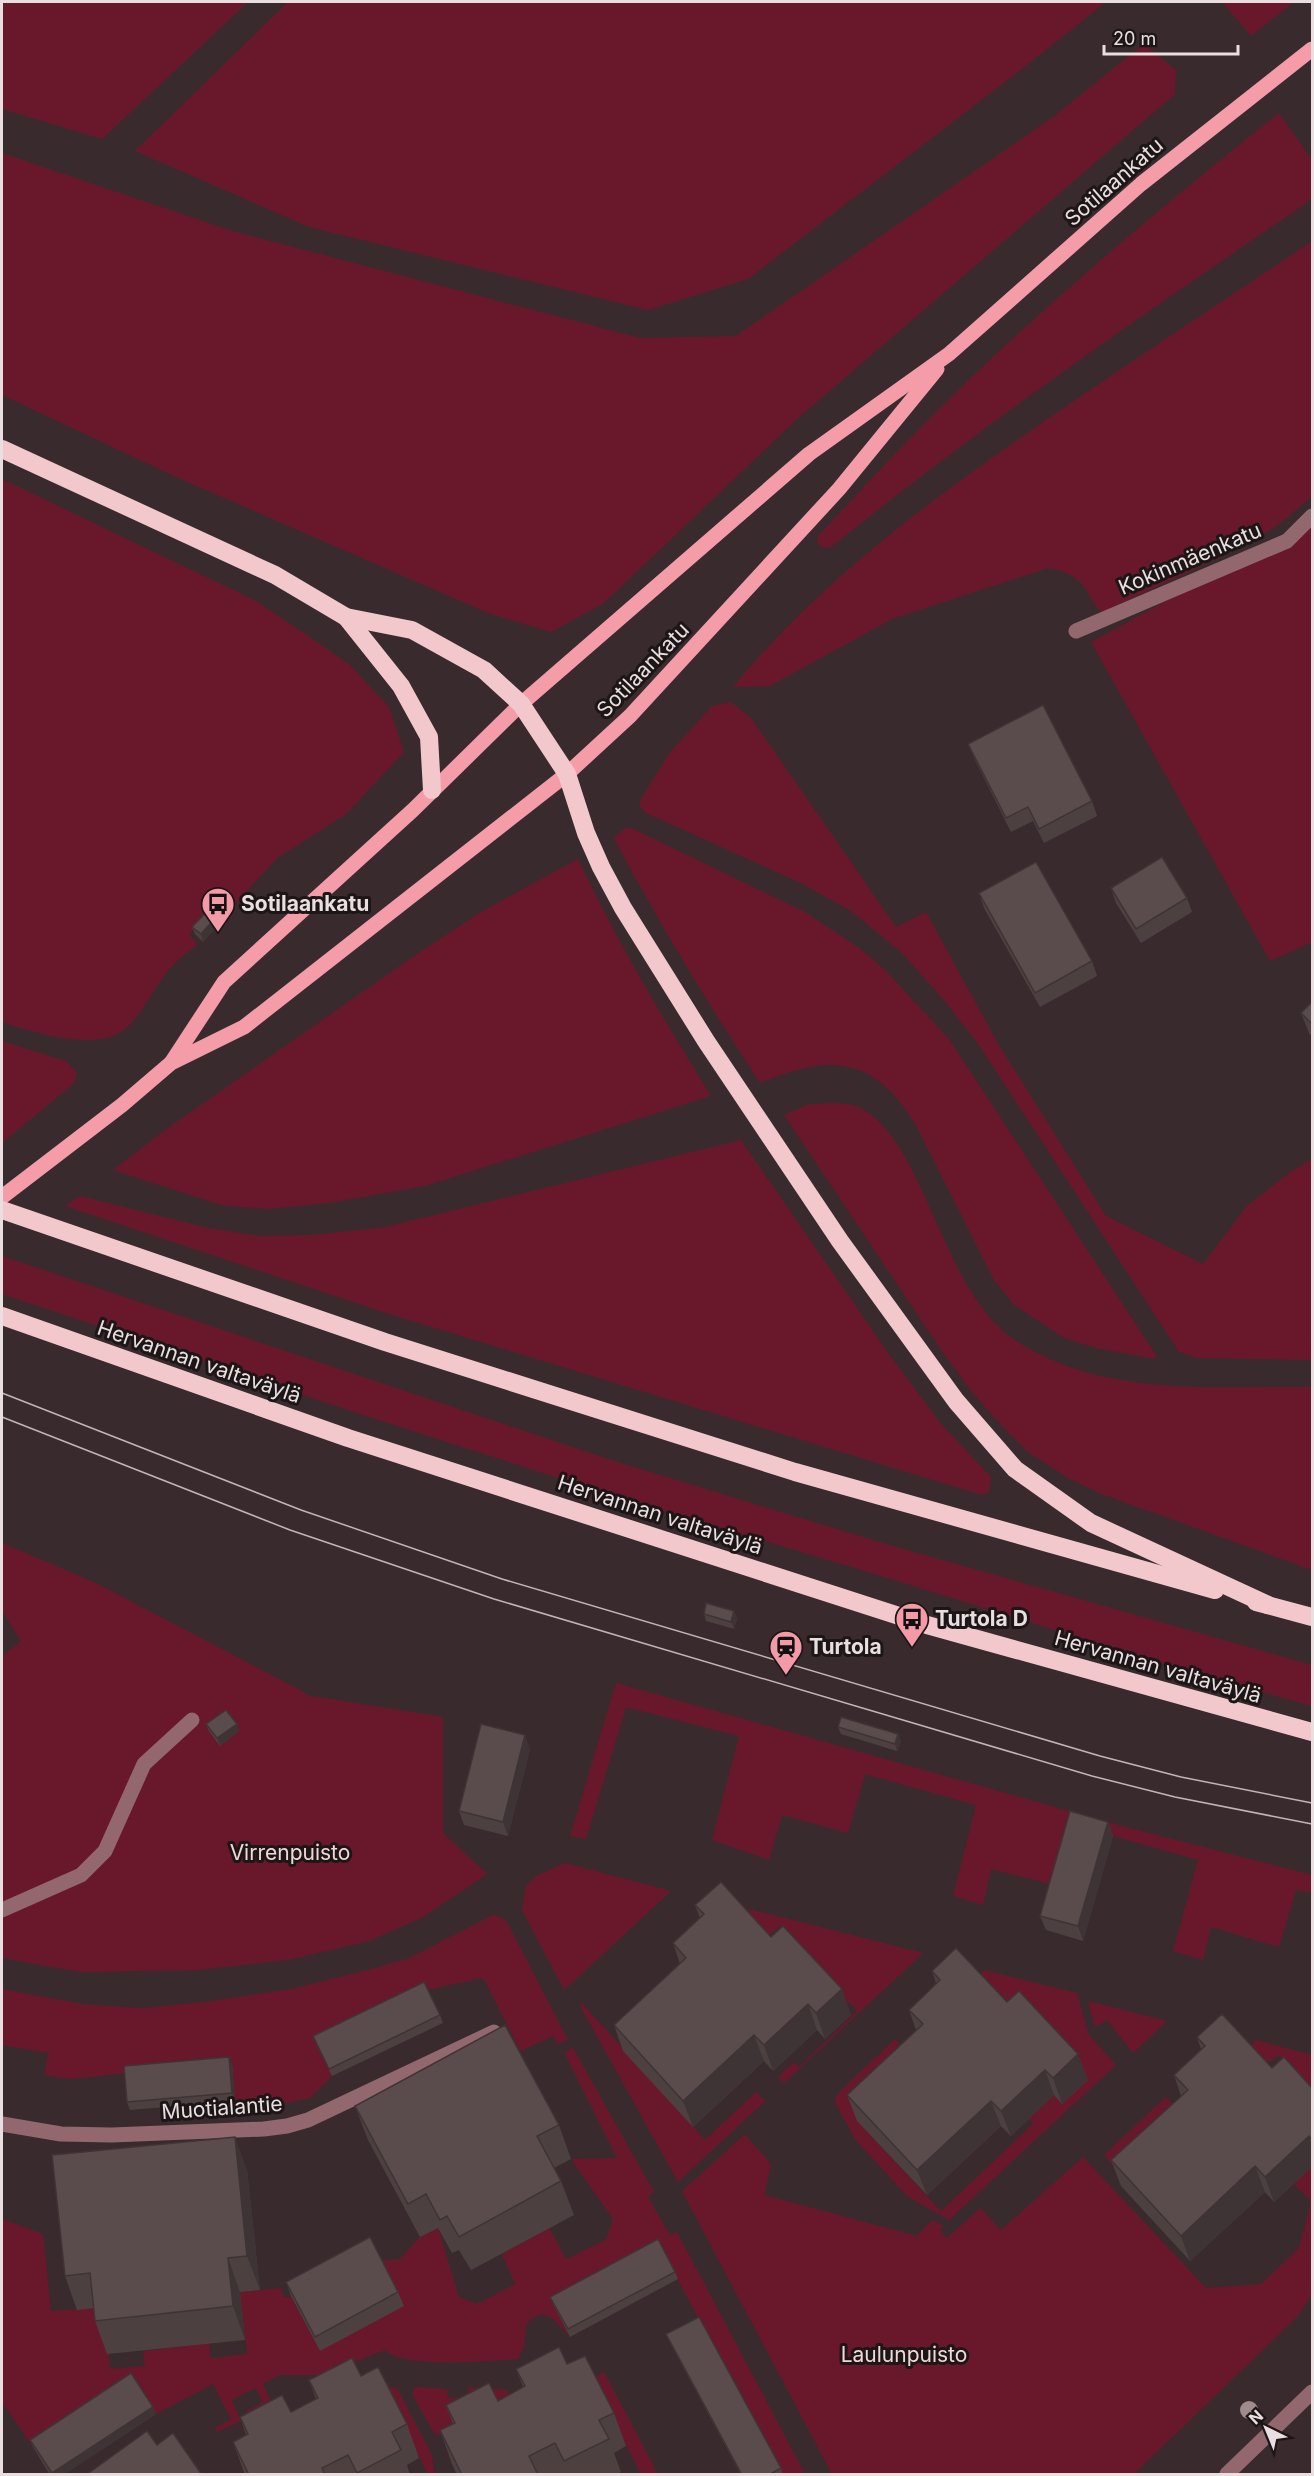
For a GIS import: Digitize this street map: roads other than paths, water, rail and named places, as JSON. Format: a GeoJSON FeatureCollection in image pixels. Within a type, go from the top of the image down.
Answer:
{"type":"FeatureCollection","features":[{"type":"Feature","properties":{"kind":"highway"},"geometry":{"type":"LineString","coordinates":[[2,449],[275,575],[345,617],[401,686],[429,737],[432,790]]}},
{"type":"Feature","properties":{"kind":"highway"},"geometry":{"type":"LineString","coordinates":[[345,617],[412,630],[484,670],[521,704],[567,774],[586,833],[601,867],[635,927],[706,1041],[840,1241],[956,1401],[1015,1469],[1091,1523],[1268,1605]]}},
{"type":"Feature","properties":{"kind":"highway"},"geometry":{"type":"LineString","coordinates":[[2,1210],[385,1342],[795,1472],[1312,1617]]}},
{"type":"Feature","properties":{"kind":"highway","name":"Hervannan valtaväylä"},"geometry":{"type":"LineString","coordinates":[[2,1316],[348,1438],[915,1622],[1312,1732]]}},
{"type":"Feature","properties":{"kind":"main road","name":"Sotilaankatu"},"geometry":{"type":"LineString","coordinates":[[171,1063],[224,982],[432,790],[521,704],[809,454],[949,354],[1141,184],[1312,49]]}},
{"type":"Feature","properties":{"kind":"main road","name":"Sotilaankatu"},"geometry":{"type":"LineString","coordinates":[[2,1197],[122,1105],[171,1063],[244,1027],[567,774],[630,716],[839,489],[949,354]]}},
{"type":"Feature","properties":{"kind":"street","name":"Kokinmäenkatu"},"geometry":{"type":"LineString","coordinates":[[1076,631],[1287,541],[1312,516]]}},
{"type":"Feature","properties":{"kind":"street"},"geometry":{"type":"LineString","coordinates":[[2,1910],[81,1875],[105,1851],[144,1764],[192,1720]]}},
{"type":"Feature","properties":{"kind":"street","name":"Muotialantie"},"geometry":{"type":"LineString","coordinates":[[2,2124],[61,2134],[112,2135],[264,2129],[287,2126],[308,2120],[497,2031]]}},
{"type":"Feature","properties":{"kind":"street"},"geometry":{"type":"LineString","coordinates":[[1227,2475],[1312,2392]]}},
{"type":"Feature","properties":{"kind":"tram line"},"geometry":{"type":"LineString","coordinates":[[2,1393],[301,1510],[502,1579],[1100,1756],[1181,1777],[1312,1803]]}},
{"type":"Feature","properties":{"kind":"tram line"},"geometry":{"type":"LineString","coordinates":[[2,1417],[290,1530],[494,1599],[1092,1776],[1175,1797],[1312,1824]]}},
{"type":"Feature","properties":{"kind":"place","name":"Sotilaankatu"},"geometry":{"type":"Point","coordinates":[218,933]}},
{"type":"Feature","properties":{"kind":"place","name":"Turtola D"},"geometry":{"type":"Point","coordinates":[912,1648]}},
{"type":"Feature","properties":{"kind":"place","name":"Turtola"},"geometry":{"type":"Point","coordinates":[786,1676]}},
{"type":"Feature","properties":{"kind":"park label","name":"Virrenpuisto"},"geometry":{"type":"Point","coordinates":[290,1853]}},
{"type":"Feature","properties":{"kind":"park label","name":"Laulunpuisto"},"geometry":{"type":"Point","coordinates":[904,2355]}}]}
